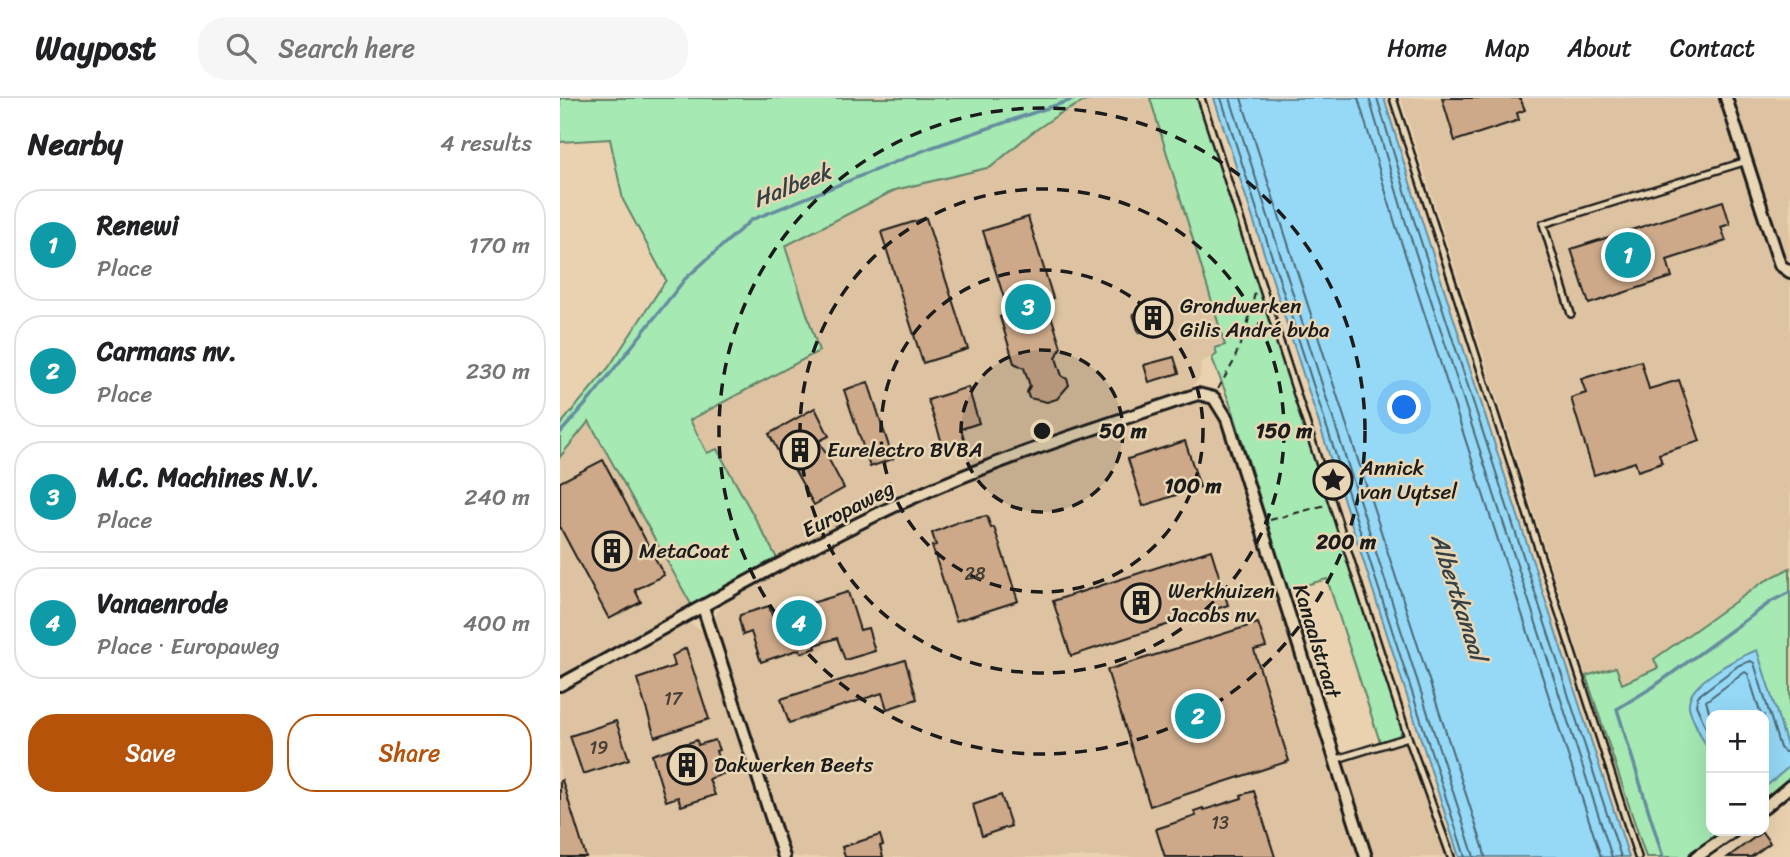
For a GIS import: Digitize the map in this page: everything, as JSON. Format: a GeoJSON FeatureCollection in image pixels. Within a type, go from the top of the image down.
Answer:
{"type":"FeatureCollection","features":[{"type":"Feature","properties":{"kind":"street"},"geometry":{"type":"LineString","coordinates":[[1726,98],[1780,265],[1790,272]]}},
{"type":"Feature","properties":{"kind":"street","name":"Europaweg"},"geometry":{"type":"LineString","coordinates":[[560,684],[903,502],[1013,456],[1198,394],[1214,398]]}},
{"type":"Feature","properties":{"kind":"street","name":"Kanaalstraat"},"geometry":{"type":"LineString","coordinates":[[1214,398],[1227,419],[1366,857]]}},
{"type":"Feature","properties":{"kind":"street"},"geometry":{"type":"LineString","coordinates":[[703,607],[784,857]]}},
{"type":"Feature","properties":{"kind":"street"},"geometry":{"type":"LineString","coordinates":[[1769,803],[1790,786]]}},
{"type":"Feature","properties":{"kind":"street"},"geometry":{"type":"LineString","coordinates":[[1696,857],[1727,836]]}},
{"type":"Feature","properties":{"kind":"lane"},"geometry":{"type":"LineString","coordinates":[[1201,98],[1408,737],[1451,857]]}},
{"type":"Feature","properties":{"kind":"lane"},"geometry":{"type":"LineString","coordinates":[[1392,98],[1637,857]]}},
{"type":"Feature","properties":{"kind":"lane"},"geometry":{"type":"LineString","coordinates":[[1571,314],[1543,224],[1746,161]]}},
{"type":"Feature","properties":{"kind":"lane"},"geometry":{"type":"LineString","coordinates":[[1334,761],[1408,737]]}},
{"type":"Feature","properties":{"kind":"path"},"geometry":{"type":"LineString","coordinates":[[1214,398],[1233,363],[1247,326],[1260,275]]}},
{"type":"Feature","properties":{"kind":"path"},"geometry":{"type":"LineString","coordinates":[[1259,524],[1333,503]]}},
{"type":"Feature","properties":{"kind":"shaded area"},"geometry":{"type":"Polygon","coordinates":[[[1100,98],[1150,98],[1225,345],[1215,348],[1217,354],[1201,362],[1200,378],[1188,391],[1035,442],[954,473],[778,560],[717,449],[708,454],[690,420],[819,351],[785,246],[895,190],[991,167],[1059,114],[1083,102],[1100,98]]]}},
{"type":"Feature","properties":{"kind":"shaded area"},"geometry":{"type":"Polygon","coordinates":[[[1401,98],[1790,98],[1790,568],[1763,582],[1654,659],[1658,668],[1621,684],[1616,667],[1586,676],[1401,98]]]}},
{"type":"Feature","properties":{"kind":"shaded area"},"geometry":{"type":"Polygon","coordinates":[[[1197,401],[1213,407],[1219,418],[1330,765],[1398,743],[1406,744],[1447,857],[790,857],[715,624],[716,615],[722,605],[862,529],[967,481],[1029,456],[1197,401]]]}},
{"type":"Feature","properties":{"kind":"shaded area"},"geometry":{"type":"Polygon","coordinates":[[[589,420],[692,606],[560,677],[560,457],[589,420]]]}},
{"type":"Feature","properties":{"kind":"shaded area"},"geometry":{"type":"Polygon","coordinates":[[[691,624],[703,631],[709,643],[777,857],[560,857],[560,690],[681,625],[691,624]]]}},
{"type":"Feature","properties":{"kind":"green space"},"geometry":{"type":"Polygon","coordinates":[[[560,98],[1100,98],[1083,102],[1059,114],[991,167],[895,190],[785,246],[819,351],[690,420],[707,453],[717,449],[778,560],[692,606],[589,421],[560,457],[560,425],[609,367],[666,280],[623,200],[610,139],[560,142],[560,98]]]}},
{"type":"Feature","properties":{"kind":"green space"},"geometry":{"type":"Polygon","coordinates":[[[1150,98],[1199,98],[1402,729],[1400,736],[1380,742],[1327,579],[1288,590],[1233,411],[1212,358],[1217,354],[1215,348],[1225,345],[1150,98]]]}},
{"type":"Feature","properties":{"kind":"green space"},"geometry":{"type":"Polygon","coordinates":[[[1790,568],[1790,778],[1769,795],[1769,710],[1706,710],[1706,836],[1717,836],[1688,857],[1646,857],[1586,676],[1616,667],[1622,684],[1658,668],[1654,659],[1763,582],[1790,568]]]}},
{"type":"Feature","properties":{"kind":"water","name":"Albertkanaal"},"geometry":{"type":"Polygon","coordinates":[[[1214,98],[1384,98],[1629,857],[1459,857],[1214,98]]]}},
{"type":"Feature","properties":{"kind":"water"},"geometry":{"type":"Polygon","coordinates":[[[1757,650],[1790,755],[1790,766],[1769,784],[1769,710],[1706,710],[1706,746],[1690,712],[1690,697],[1704,680],[1738,658],[1757,650]]]}},
{"type":"Feature","properties":{"kind":"building"},"geometry":{"type":"Polygon","coordinates":[[[1442,98],[1520,98],[1525,110],[1517,113],[1519,120],[1455,141],[1442,98]]]}},
{"type":"Feature","properties":{"kind":"building"},"geometry":{"type":"Polygon","coordinates":[[[1723,201],[1730,224],[1721,227],[1726,241],[1667,260],[1672,277],[1589,304],[1571,249],[1723,201]]]}},
{"type":"Feature","properties":{"kind":"building"},"geometry":{"type":"Polygon","coordinates":[[[1028,217],[1053,298],[1046,300],[1061,347],[1056,358],[1062,376],[1067,379],[1069,385],[1057,399],[1047,402],[1029,398],[1027,392],[1030,386],[1024,368],[1014,363],[1000,317],[1009,314],[983,231],[1028,217]]]}},
{"type":"Feature","properties":{"kind":"building"},"geometry":{"type":"Polygon","coordinates":[[[926,218],[968,349],[923,363],[881,232],[926,218]]]}},
{"type":"Feature","properties":{"kind":"building","name":"Grondwerken Gilis André bvba"},"geometry":{"type":"Polygon","coordinates":[[[1166,303],[1173,322],[1139,333],[1133,314],[1166,303]]]}},
{"type":"Feature","properties":{"kind":"building"},"geometry":{"type":"Polygon","coordinates":[[[1174,357],[1179,373],[1149,382],[1144,365],[1174,357]]]}},
{"type":"Feature","properties":{"kind":"building"},"geometry":{"type":"Polygon","coordinates":[[[1641,361],[1649,389],[1679,380],[1700,441],[1659,454],[1662,463],[1638,471],[1635,462],[1594,475],[1571,398],[1586,393],[1581,379],[1641,361]]]}},
{"type":"Feature","properties":{"kind":"building"},"geometry":{"type":"Polygon","coordinates":[[[868,382],[893,459],[870,467],[844,390],[868,382]]]}},
{"type":"Feature","properties":{"kind":"building"},"geometry":{"type":"Polygon","coordinates":[[[968,387],[979,423],[961,429],[965,442],[944,449],[928,400],[968,387]]]}},
{"type":"Feature","properties":{"kind":"building","name":"Eurelectro BVBA"},"geometry":{"type":"Polygon","coordinates":[[[815,408],[829,436],[819,441],[844,488],[814,505],[788,458],[783,461],[769,434],[815,408]]]}},
{"type":"Feature","properties":{"kind":"building"},"geometry":{"type":"Polygon","coordinates":[[[1185,441],[1200,487],[1143,506],[1128,459],[1185,441]]]}},
{"type":"Feature","properties":{"kind":"building","name":"MetaCoat"},"geometry":{"type":"Polygon","coordinates":[[[603,460],[664,575],[635,590],[641,602],[609,619],[560,527],[560,482],[603,460]]]}},
{"type":"Feature","properties":{"kind":"building"},"geometry":{"type":"Polygon","coordinates":[[[987,516],[991,528],[994,527],[1018,601],[956,621],[932,546],[936,545],[932,533],[958,522],[987,516]]]}},
{"type":"Feature","properties":{"kind":"building","name":"Werkhuizen Jacobs nv"},"geometry":{"type":"Polygon","coordinates":[[[1211,550],[1228,605],[1071,656],[1053,601],[1211,550]]]}},
{"type":"Feature","properties":{"kind":"building"},"geometry":{"type":"Polygon","coordinates":[[[848,592],[860,630],[868,628],[875,651],[845,660],[837,638],[801,653],[800,649],[761,662],[751,632],[743,635],[740,615],[769,606],[772,615],[848,592]]]}},
{"type":"Feature","properties":{"kind":"building"},"geometry":{"type":"Polygon","coordinates":[[[1258,623],[1266,647],[1254,650],[1289,761],[1150,806],[1107,670],[1258,623]]]}},
{"type":"Feature","properties":{"kind":"building"},"geometry":{"type":"Polygon","coordinates":[[[686,648],[709,719],[655,737],[637,679],[675,666],[672,656],[686,648]]]}},
{"type":"Feature","properties":{"kind":"building"},"geometry":{"type":"Polygon","coordinates":[[[905,660],[917,699],[887,709],[882,693],[789,723],[781,699],[905,660]]]}},
{"type":"Feature","properties":{"kind":"building"},"geometry":{"type":"Polygon","coordinates":[[[616,721],[629,759],[583,774],[570,736],[616,721]]]}},
{"type":"Feature","properties":{"kind":"building","name":"Dakwerken Beets"},"geometry":{"type":"Polygon","coordinates":[[[697,740],[698,745],[715,740],[719,750],[716,751],[723,774],[709,779],[715,795],[681,806],[678,797],[666,801],[652,755],[697,740]]]}},
{"type":"Feature","properties":{"kind":"building"},"geometry":{"type":"Polygon","coordinates":[[[562,780],[586,857],[560,857],[562,780]]]}},
{"type":"Feature","properties":{"kind":"building"},"geometry":{"type":"Polygon","coordinates":[[[1254,791],[1275,857],[1165,857],[1156,829],[1196,816],[1194,811],[1242,798],[1241,795],[1254,791]]]}},
{"type":"Feature","properties":{"kind":"building"},"geometry":{"type":"Polygon","coordinates":[[[1001,795],[1011,826],[982,836],[973,805],[1001,795]]]}},
{"type":"Feature","properties":{"kind":"building"},"geometry":{"type":"Polygon","coordinates":[[[880,835],[883,857],[845,857],[842,847],[880,835]]]}},
{"type":"Feature","properties":{"kind":"building"},"geometry":{"type":"Polygon","coordinates":[[[1757,836],[1765,836],[1770,843],[1751,857],[1728,857],[1757,836]]]}},
{"type":"Feature","properties":{"kind":"waterway","name":"Halbeek"},"geometry":{"type":"LineString","coordinates":[[560,433],[685,279],[751,220],[930,148],[1077,98]]}},
{"type":"Feature","properties":{"kind":"waterway"},"geometry":{"type":"LineString","coordinates":[[1663,857],[1617,709],[1653,687],[1772,601],[1790,592]]}},
{"type":"Feature","properties":{"kind":"place","name":"Renewi"},"geometry":{"type":"Point","coordinates":[1628,255]}},
{"type":"Feature","properties":{"kind":"place","name":"M.C. Machines N.V."},"geometry":{"type":"Point","coordinates":[1028,307]}},
{"type":"Feature","properties":{"kind":"place","name":"Grondwerken Gilis André bvba"},"geometry":{"type":"Point","coordinates":[1153,318]}},
{"type":"Feature","properties":{"kind":"place","name":"Eurelectro BVBA"},"geometry":{"type":"Point","coordinates":[800,450]}},
{"type":"Feature","properties":{"kind":"place","name":"Annick van Uytsel"},"geometry":{"type":"Point","coordinates":[1333,480]}},
{"type":"Feature","properties":{"kind":"place","name":"MetaCoat"},"geometry":{"type":"Point","coordinates":[612,551]}},
{"type":"Feature","properties":{"kind":"place","name":"Werkhuizen Jacobs nv"},"geometry":{"type":"Point","coordinates":[1141,603]}},
{"type":"Feature","properties":{"kind":"place","name":"Vanaenrode"},"geometry":{"type":"Point","coordinates":[799,623]}},
{"type":"Feature","properties":{"kind":"place","name":"Carmans nv."},"geometry":{"type":"Point","coordinates":[1198,716]}},
{"type":"Feature","properties":{"kind":"place","name":"Dakwerken Beets"},"geometry":{"type":"Point","coordinates":[687,765]}}]}
